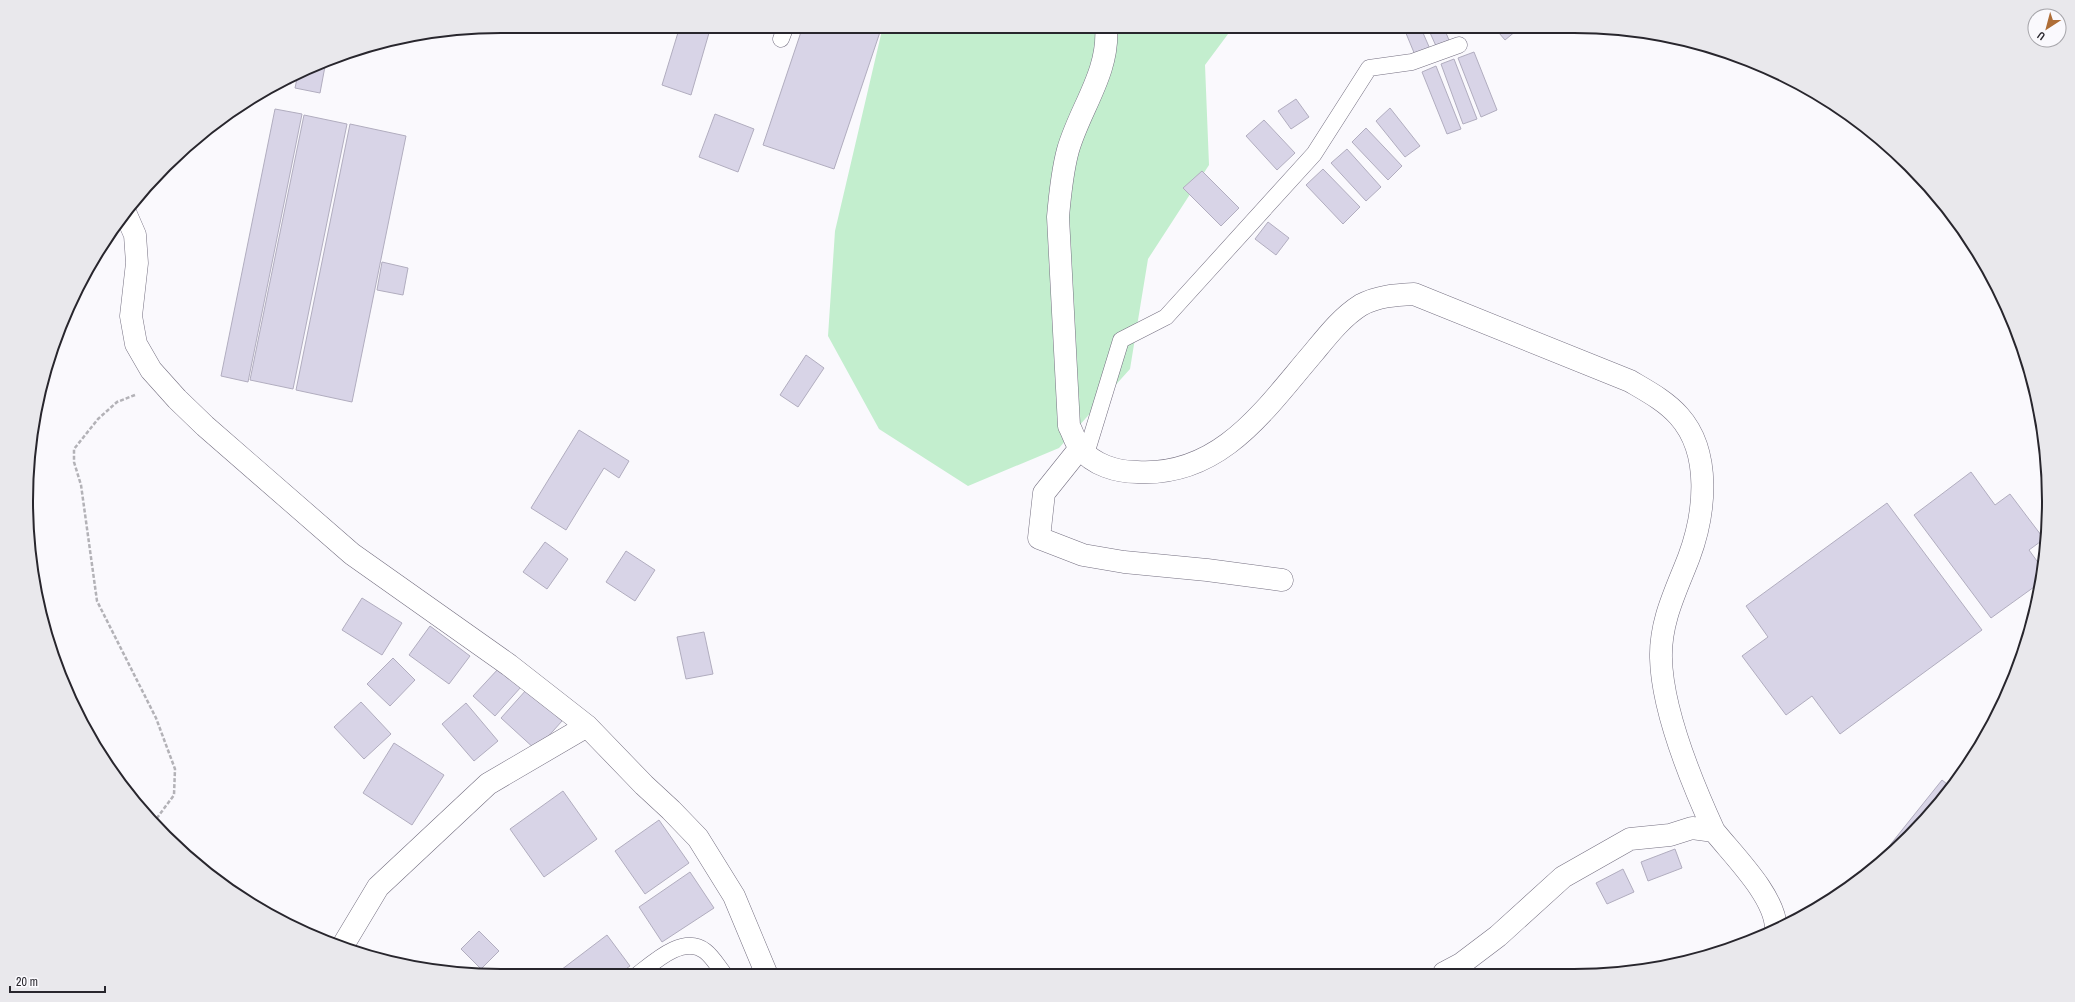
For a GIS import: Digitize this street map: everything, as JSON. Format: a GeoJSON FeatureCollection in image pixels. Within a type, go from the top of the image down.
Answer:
{"type":"FeatureCollection","features":[{"type":"Feature","properties":{"kind":"street"},"geometry":{"type":"LineString","coordinates":[[1106,33],[1105,58],[1094,90],[1068,150],[1061,185],[1058,217],[1069,426],[1083,451],[1094,461],[1120,472],[1156,473],[1190,466],[1223,448],[1254,422],[1338,323],[1361,305],[1386,295],[1414,294],[1630,381],[1658,397],[1679,416],[1694,437],[1701,463],[1702,499],[1698,530],[1665,620],[1661,658],[1664,688],[1673,721],[1699,798],[1714,831],[1753,878],[1768,902],[1775,924]]}},
{"type":"Feature","properties":{"kind":"street"},"geometry":{"type":"LineString","coordinates":[[128,219],[135,235],[137,263],[131,316],[136,344],[151,370],[177,399],[352,554],[510,665],[587,726],[698,838],[734,896],[764,969]]}},
{"type":"Feature","properties":{"kind":"street"},"geometry":{"type":"LineString","coordinates":[[1083,451],[1044,493],[1039,538],[1083,555],[1124,562],[1207,570],[1282,580]]}},
{"type":"Feature","properties":{"kind":"street"},"geometry":{"type":"LineString","coordinates":[[345,942],[378,887],[488,784],[587,726]]}},
{"type":"Feature","properties":{"kind":"street"},"geometry":{"type":"LineString","coordinates":[[1451,969],[1498,936],[1563,876],[1630,839],[1670,835],[1692,828],[1714,831]]}},
{"type":"Feature","properties":{"kind":"lane"},"geometry":{"type":"LineString","coordinates":[[1083,451],[1121,340],[1166,317],[1314,154],[1369,68],[1412,62],[1459,45]]}},
{"type":"Feature","properties":{"kind":"lane"},"geometry":{"type":"LineString","coordinates":[[646,969],[670,951],[685,945],[704,950],[720,969]]}},
{"type":"Feature","properties":{"kind":"path"},"geometry":{"type":"LineString","coordinates":[[157,818],[174,795],[175,769],[156,718],[97,602],[81,485],[74,462],[74,449],[98,419],[117,402],[140,393],[177,399]]}},
{"type":"Feature","properties":{"kind":"green space"},"geometry":{"type":"Polygon","coordinates":[[[881,33],[1229,33],[1205,65],[1209,165],[1148,259],[1130,369],[1059,448],[968,486],[879,429],[828,336],[835,231],[881,33]]]}},
{"type":"Feature","properties":{"kind":"building"},"geometry":{"type":"Polygon","coordinates":[[[678,33],[709,33],[691,95],[662,85],[678,33]]]}},
{"type":"Feature","properties":{"kind":"building"},"geometry":{"type":"Polygon","coordinates":[[[801,33],[880,33],[834,169],[763,145],[801,33]]]}},
{"type":"Feature","properties":{"kind":"building"},"geometry":{"type":"Polygon","coordinates":[[[1406,33],[1423,33],[1430,49],[1415,55],[1406,33]]]}},
{"type":"Feature","properties":{"kind":"building"},"geometry":{"type":"Polygon","coordinates":[[[1430,33],[1446,33],[1449,40],[1436,46],[1430,33]]]}},
{"type":"Feature","properties":{"kind":"building"},"geometry":{"type":"Polygon","coordinates":[[[1499,33],[1514,33],[1505,40],[1499,33]]]}},
{"type":"Feature","properties":{"kind":"building"},"geometry":{"type":"Polygon","coordinates":[[[1474,52],[1497,110],[1481,117],[1458,58],[1474,52]]]}},
{"type":"Feature","properties":{"kind":"building"},"geometry":{"type":"Polygon","coordinates":[[[1454,59],[1477,119],[1463,124],[1441,64],[1454,59]]]}},
{"type":"Feature","properties":{"kind":"building"},"geometry":{"type":"Polygon","coordinates":[[[1436,66],[1461,129],[1447,134],[1422,72],[1436,66]]]}},
{"type":"Feature","properties":{"kind":"building"},"geometry":{"type":"Polygon","coordinates":[[[325,68],[320,93],[295,88],[297,80],[325,68]]]}},
{"type":"Feature","properties":{"kind":"building"},"geometry":{"type":"Polygon","coordinates":[[[1296,99],[1309,117],[1291,129],[1278,111],[1296,99]]]}},
{"type":"Feature","properties":{"kind":"building"},"geometry":{"type":"Polygon","coordinates":[[[1390,108],[1420,146],[1405,157],[1376,121],[1390,108]]]}},
{"type":"Feature","properties":{"kind":"building"},"geometry":{"type":"Polygon","coordinates":[[[275,109],[302,114],[248,382],[221,376],[275,109]]]}},
{"type":"Feature","properties":{"kind":"building"},"geometry":{"type":"Polygon","coordinates":[[[715,114],[754,129],[738,172],[699,157],[715,114]]]}},
{"type":"Feature","properties":{"kind":"building"},"geometry":{"type":"Polygon","coordinates":[[[304,115],[347,124],[293,389],[250,380],[304,115]]]}},
{"type":"Feature","properties":{"kind":"building"},"geometry":{"type":"Polygon","coordinates":[[[1264,120],[1295,153],[1277,170],[1246,136],[1264,120]]]}},
{"type":"Feature","properties":{"kind":"building"},"geometry":{"type":"Polygon","coordinates":[[[350,124],[406,136],[352,402],[296,390],[350,124]]]}},
{"type":"Feature","properties":{"kind":"building"},"geometry":{"type":"Polygon","coordinates":[[[1366,128],[1402,166],[1388,180],[1352,142],[1366,128]]]}},
{"type":"Feature","properties":{"kind":"building"},"geometry":{"type":"Polygon","coordinates":[[[1347,149],[1381,187],[1366,201],[1331,163],[1347,149]]]}},
{"type":"Feature","properties":{"kind":"building"},"geometry":{"type":"Polygon","coordinates":[[[1323,169],[1360,207],[1343,224],[1306,185],[1323,169]]]}},
{"type":"Feature","properties":{"kind":"building"},"geometry":{"type":"Polygon","coordinates":[[[1202,171],[1239,208],[1221,226],[1183,188],[1202,171]]]}},
{"type":"Feature","properties":{"kind":"building"},"geometry":{"type":"Polygon","coordinates":[[[1268,222],[1289,238],[1276,255],[1255,239],[1268,222]]]}},
{"type":"Feature","properties":{"kind":"building"},"geometry":{"type":"Polygon","coordinates":[[[382,262],[408,268],[403,295],[377,290],[382,262]]]}},
{"type":"Feature","properties":{"kind":"building"},"geometry":{"type":"Polygon","coordinates":[[[806,355],[824,368],[798,407],[780,395],[806,355]]]}},
{"type":"Feature","properties":{"kind":"building"},"geometry":{"type":"Polygon","coordinates":[[[579,430],[629,461],[619,478],[604,468],[566,530],[531,508],[579,430]]]}},
{"type":"Feature","properties":{"kind":"building"},"geometry":{"type":"Polygon","coordinates":[[[1971,472],[1995,505],[2010,494],[2041,535],[2040,542],[2029,550],[2038,562],[2034,587],[1991,618],[1914,515],[1971,472]]]}},
{"type":"Feature","properties":{"kind":"building"},"geometry":{"type":"Polygon","coordinates":[[[1887,503],[1982,630],[1840,734],[1812,696],[1786,715],[1742,656],[1768,637],[1746,606],[1887,503]]]}},
{"type":"Feature","properties":{"kind":"building"},"geometry":{"type":"Polygon","coordinates":[[[545,542],[568,559],[547,589],[523,572],[545,542]]]}},
{"type":"Feature","properties":{"kind":"building"},"geometry":{"type":"Polygon","coordinates":[[[626,551],[655,570],[635,601],[606,582],[626,551]]]}},
{"type":"Feature","properties":{"kind":"building"},"geometry":{"type":"Polygon","coordinates":[[[362,598],[402,623],[382,655],[342,630],[362,598]]]}},
{"type":"Feature","properties":{"kind":"building"},"geometry":{"type":"Polygon","coordinates":[[[430,626],[470,656],[449,684],[409,655],[430,626]]]}},
{"type":"Feature","properties":{"kind":"building"},"geometry":{"type":"Polygon","coordinates":[[[704,632],[713,674],[686,679],[677,637],[704,632]]]}},
{"type":"Feature","properties":{"kind":"building"},"geometry":{"type":"Polygon","coordinates":[[[393,658],[415,680],[390,706],[367,684],[393,658]]]}},
{"type":"Feature","properties":{"kind":"building"},"geometry":{"type":"Polygon","coordinates":[[[499,668],[521,687],[495,716],[473,696],[499,668]]]}},
{"type":"Feature","properties":{"kind":"building"},"geometry":{"type":"Polygon","coordinates":[[[527,689],[562,721],[536,750],[501,718],[527,689]]]}},
{"type":"Feature","properties":{"kind":"building"},"geometry":{"type":"Polygon","coordinates":[[[361,702],[391,734],[364,759],[334,727],[361,702]]]}},
{"type":"Feature","properties":{"kind":"building"},"geometry":{"type":"Polygon","coordinates":[[[466,703],[498,741],[474,761],[442,724],[466,703]]]}},
{"type":"Feature","properties":{"kind":"building"},"geometry":{"type":"Polygon","coordinates":[[[394,743],[444,775],[412,825],[363,793],[394,743]]]}},
{"type":"Feature","properties":{"kind":"building"},"geometry":{"type":"Polygon","coordinates":[[[1942,780],[1947,784],[1926,810],[1886,851],[1942,780]]]}},
{"type":"Feature","properties":{"kind":"building"},"geometry":{"type":"Polygon","coordinates":[[[563,791],[597,839],[544,877],[510,829],[563,791]]]}},
{"type":"Feature","properties":{"kind":"building"},"geometry":{"type":"Polygon","coordinates":[[[659,820],[689,863],[645,894],[615,851],[659,820]]]}},
{"type":"Feature","properties":{"kind":"building"},"geometry":{"type":"Polygon","coordinates":[[[1675,849],[1682,868],[1648,881],[1641,862],[1675,849]]]}},
{"type":"Feature","properties":{"kind":"building"},"geometry":{"type":"Polygon","coordinates":[[[1623,869],[1634,892],[1607,904],[1596,883],[1623,869]]]}},
{"type":"Feature","properties":{"kind":"building"},"geometry":{"type":"Polygon","coordinates":[[[690,872],[714,908],[662,942],[639,907],[690,872]]]}},
{"type":"Feature","properties":{"kind":"building"},"geometry":{"type":"Polygon","coordinates":[[[479,931],[499,951],[480,968],[461,949],[479,931]]]}},
{"type":"Feature","properties":{"kind":"building"},"geometry":{"type":"Polygon","coordinates":[[[607,935],[630,966],[626,969],[562,969],[607,935]]]}}]}
